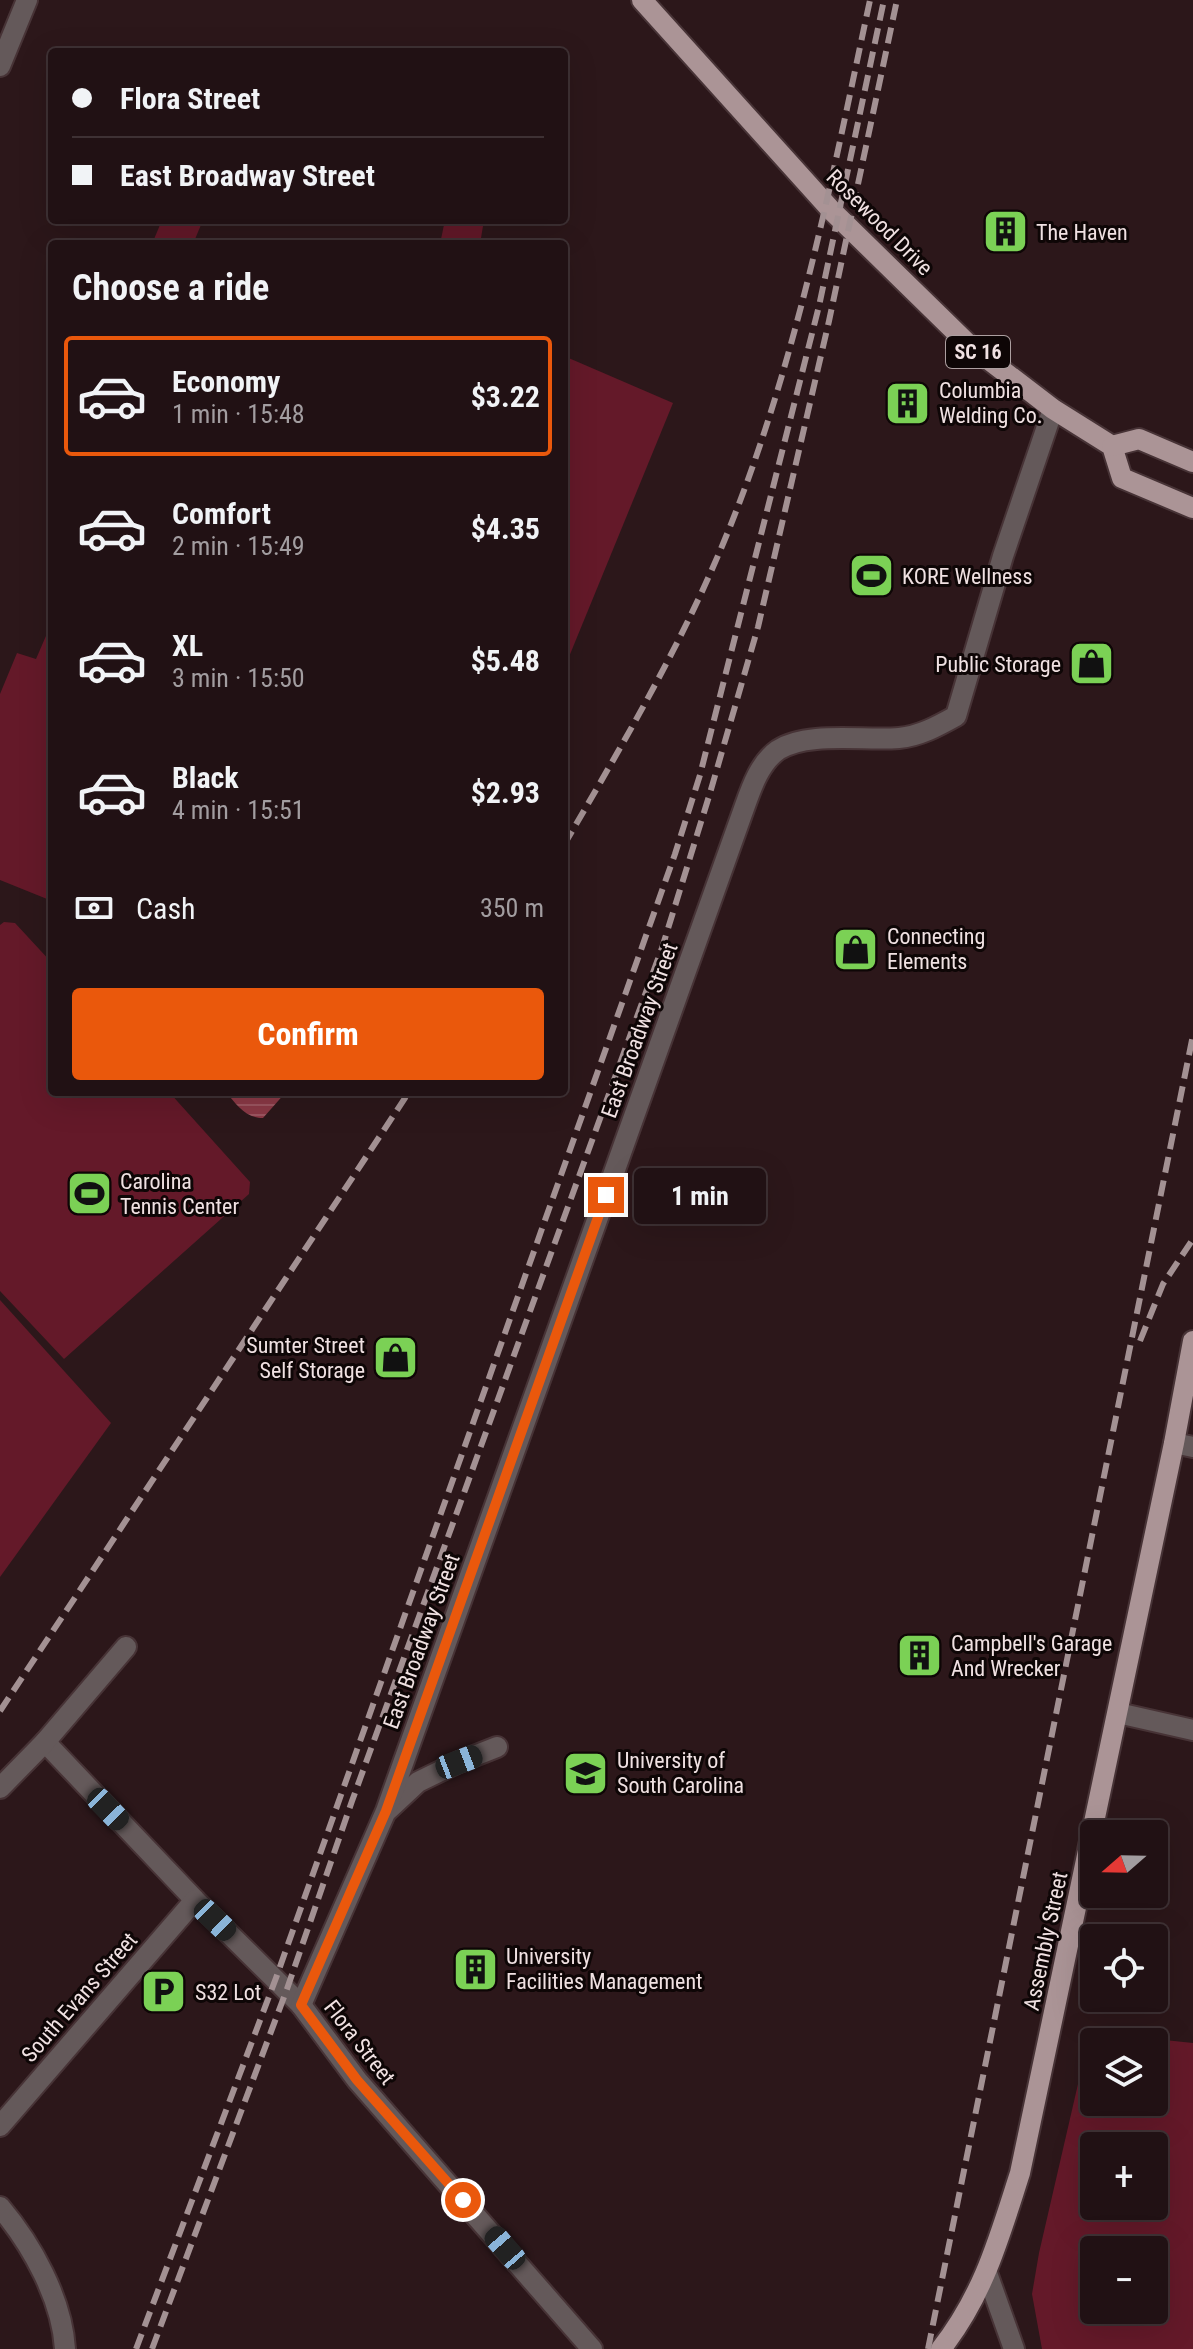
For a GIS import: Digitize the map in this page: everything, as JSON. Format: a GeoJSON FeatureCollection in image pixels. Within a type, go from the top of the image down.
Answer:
{"type":"FeatureCollection","features":[{"type":"Feature","properties":{"kind":"main road","name":"Rosewood Drive"},"geometry":{"type":"LineString","coordinates":[[642,0],[832,211],[968,344],[1053,409],[1112,446]]}},
{"type":"Feature","properties":{"kind":"main road"},"geometry":{"type":"LineString","coordinates":[[1193,462],[1139,439],[1112,446],[1122,478],[1193,508]]}},
{"type":"Feature","properties":{"kind":"main road","name":"Assembly Street"},"geometry":{"type":"LineString","coordinates":[[941,2349],[987,2273],[1020,2173],[1118,1713],[1184,1445],[1193,1341]]}},
{"type":"Feature","properties":{"kind":"street"},"geometry":{"type":"LineString","coordinates":[[0,66],[27,0]]}},
{"type":"Feature","properties":{"kind":"street","name":"East Broadway Street"},"geometry":{"type":"LineString","coordinates":[[301,2005],[386,1811],[736,828],[758,774],[775,752],[796,741],[902,738],[931,730],[956,716],[1008,543],[1053,409]]}},
{"type":"Feature","properties":{"kind":"street"},"geometry":{"type":"LineString","coordinates":[[0,1788],[45,1742],[126,1647]]}},
{"type":"Feature","properties":{"kind":"street"},"geometry":{"type":"LineString","coordinates":[[1118,1713],[1193,1730]]}},
{"type":"Feature","properties":{"kind":"street","name":"Flora Street"},"geometry":{"type":"LineString","coordinates":[[45,1742],[195,1900],[301,2005],[357,2080],[592,2349]]}},
{"type":"Feature","properties":{"kind":"street","name":"East Broadway Street"},"geometry":{"type":"LineString","coordinates":[[386,1811],[418,1782],[497,1747]]}},
{"type":"Feature","properties":{"kind":"street","name":"South Evans Street"},"geometry":{"type":"LineString","coordinates":[[0,2126],[195,1900]]}},
{"type":"Feature","properties":{"kind":"street"},"geometry":{"type":"LineString","coordinates":[[0,2207],[33,2255],[50,2291],[64,2344]]}},
{"type":"Feature","properties":{"kind":"street"},"geometry":{"type":"LineString","coordinates":[[987,2273],[1014,2349]]}},
{"type":"Feature","properties":{"kind":"shaded area"},"geometry":{"type":"Polygon","coordinates":[[[160,224],[201,224],[195,240],[154,240],[160,224]]]}},
{"type":"Feature","properties":{"kind":"shaded area"},"geometry":{"type":"Polygon","coordinates":[[[444,224],[483,224],[481,240],[441,240],[444,224]]]}},
{"type":"Feature","properties":{"kind":"shaded area"},"geometry":{"type":"Polygon","coordinates":[[[568,358],[673,403],[568,659],[568,358]]]}},
{"type":"Feature","properties":{"kind":"shaded area"},"geometry":{"type":"Polygon","coordinates":[[[48,631],[48,899],[0,880],[0,694],[17,653],[36,659],[48,631]]]}},
{"type":"Feature","properties":{"kind":"shaded area"},"geometry":{"type":"Polygon","coordinates":[[[4,922],[15,923],[48,959],[48,1096],[173,1096],[250,1182],[249,1194],[64,1359],[0,1291],[0,925],[4,922]]]}},
{"type":"Feature","properties":{"kind":"shaded area"},"geometry":{"type":"Polygon","coordinates":[[[229,1096],[282,1096],[263,1118],[246,1113],[229,1096]]]}},
{"type":"Feature","properties":{"kind":"shaded area"},"geometry":{"type":"Polygon","coordinates":[[[0,1300],[111,1423],[0,1577],[0,1300]]]}},
{"type":"Feature","properties":{"kind":"shaded area"},"geometry":{"type":"Polygon","coordinates":[[[1168,2040],[1193,2043],[1193,2349],[1042,2349],[1032,2294],[1080,2075],[1080,2116],[1168,2116],[1168,2040]]]}},
{"type":"Feature","properties":{"kind":"railway"},"geometry":{"type":"LineString","coordinates":[[568,838],[650,695],[689,618],[750,474],[810,273],[870,0]]}},
{"type":"Feature","properties":{"kind":"railway"},"geometry":{"type":"LineString","coordinates":[[136,2349],[276,1978],[675,854],[700,775],[819,306],[884,0]]}},
{"type":"Feature","properties":{"kind":"railway"},"geometry":{"type":"LineString","coordinates":[[152,2349],[287,1989],[352,1801],[662,948],[758,627],[829,321],[897,0]]}},
{"type":"Feature","properties":{"kind":"railway"},"geometry":{"type":"LineString","coordinates":[[928,2349],[1193,1035]]}},
{"type":"Feature","properties":{"kind":"railway"},"geometry":{"type":"LineString","coordinates":[[0,1711],[406,1096]]}},
{"type":"Feature","properties":{"kind":"railway"},"geometry":{"type":"LineString","coordinates":[[1140,1341],[1163,1284],[1193,1239]]}},
{"type":"Feature","properties":{"kind":"place","name":"The Haven"},"geometry":{"type":"Point","coordinates":[1005,232]}},
{"type":"Feature","properties":{"kind":"place","name":"Columbia Welding Co."},"geometry":{"type":"Point","coordinates":[908,403]}},
{"type":"Feature","properties":{"kind":"place","name":"KORE Wellness"},"geometry":{"type":"Point","coordinates":[871,576]}},
{"type":"Feature","properties":{"kind":"place","name":"Public Storage"},"geometry":{"type":"Point","coordinates":[1092,664]}},
{"type":"Feature","properties":{"kind":"place","name":"Connecting Elements"},"geometry":{"type":"Point","coordinates":[856,949]}},
{"type":"Feature","properties":{"kind":"place","name":"Carolina Tennis Center"},"geometry":{"type":"Point","coordinates":[89,1194]}},
{"type":"Feature","properties":{"kind":"place","name":"Sumter Street Self Storage"},"geometry":{"type":"Point","coordinates":[396,1358]}},
{"type":"Feature","properties":{"kind":"place","name":"Campbell's Garage And Wrecker"},"geometry":{"type":"Point","coordinates":[920,1656]}},
{"type":"Feature","properties":{"kind":"place","name":"University of South Carolina"},"geometry":{"type":"Point","coordinates":[586,1773]}},
{"type":"Feature","properties":{"kind":"place","name":"University Facilities Management"},"geometry":{"type":"Point","coordinates":[475,1969]}},
{"type":"Feature","properties":{"kind":"place","name":"S32 Lot"},"geometry":{"type":"Point","coordinates":[164,1992]}},
{"type":"Feature","properties":{"kind":"route"},"geometry":{"type":"LineString","coordinates":[[463,2200],[357,2080],[301,2005],[386,1811],[606,1195]]}}]}
